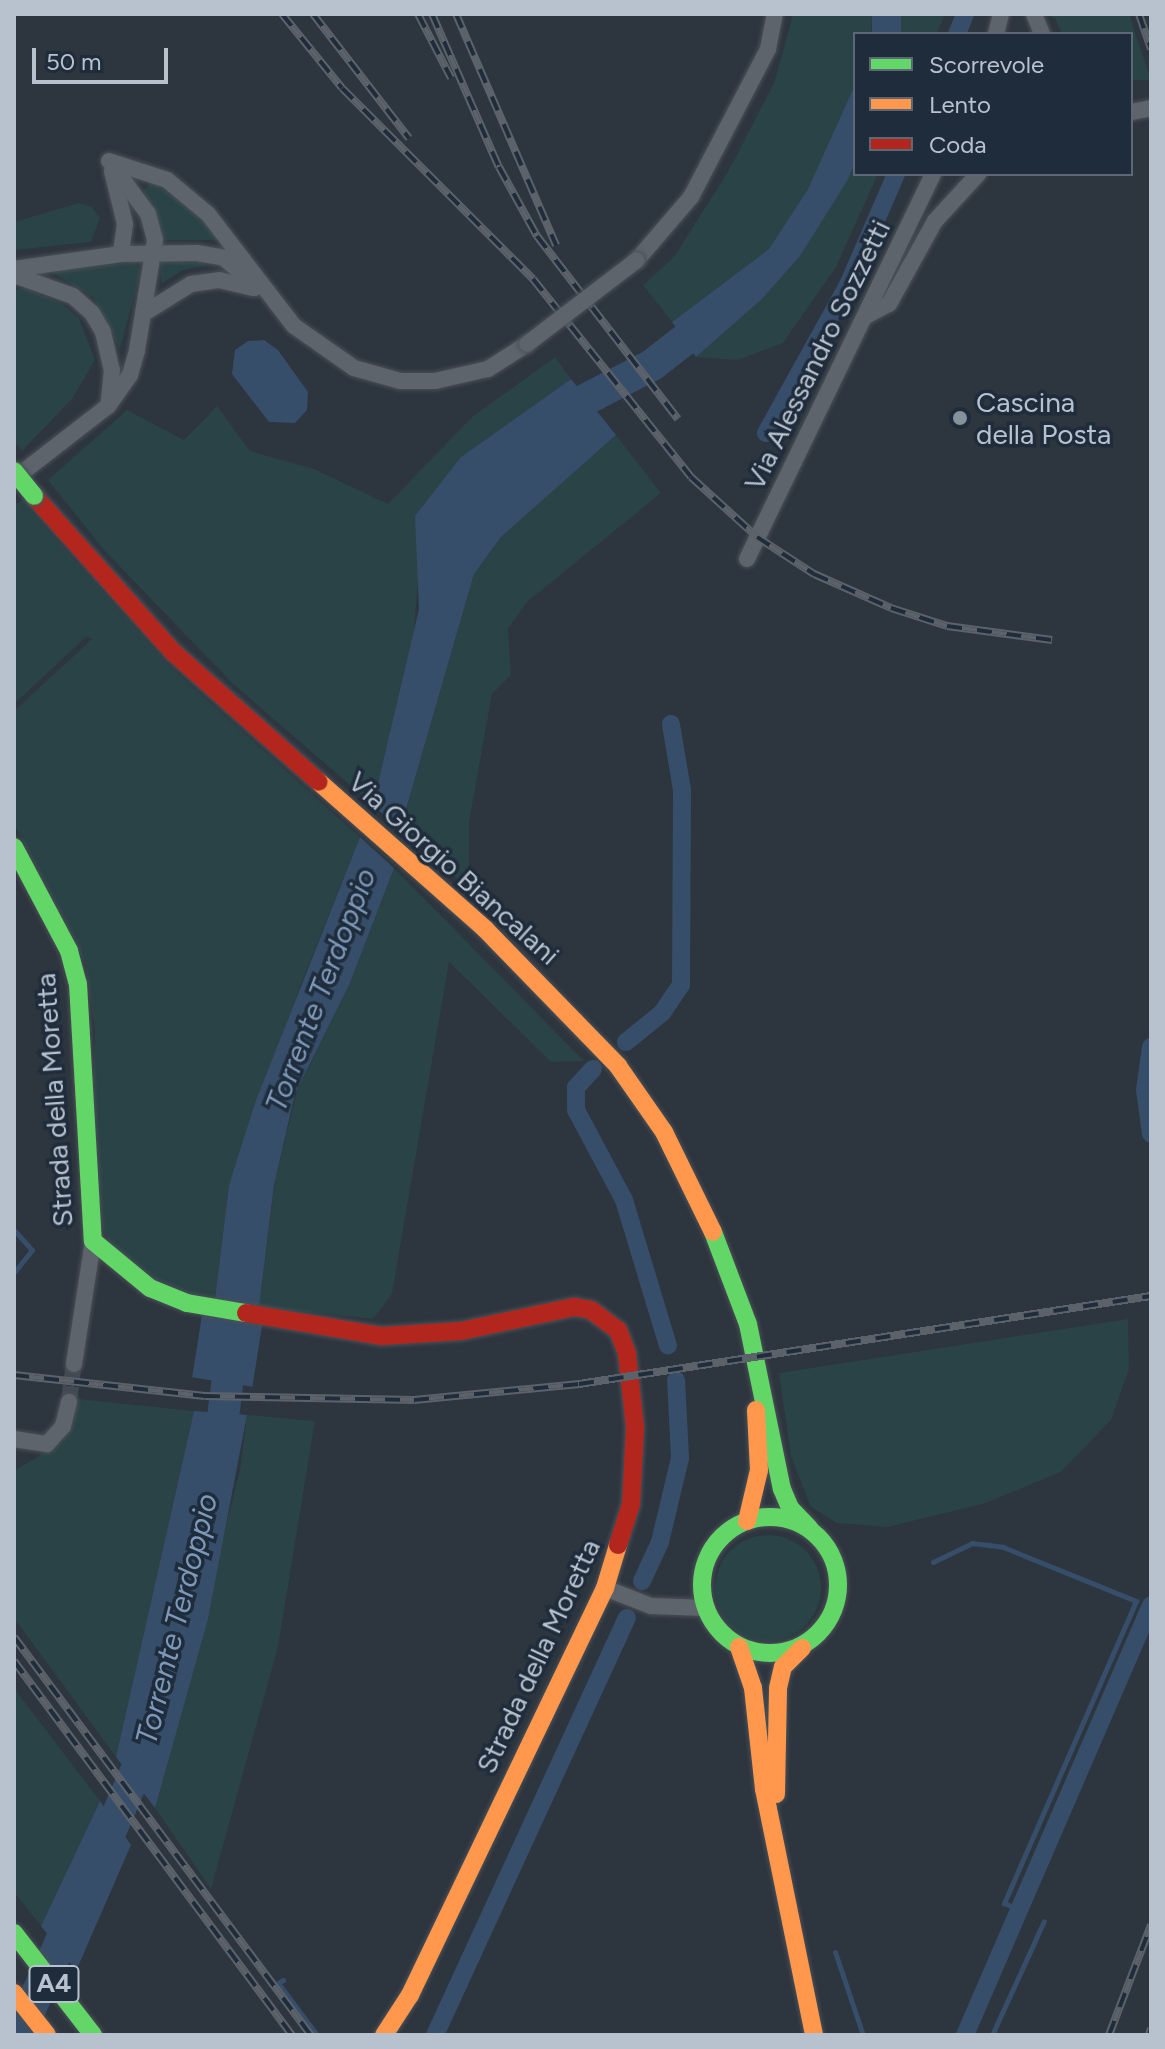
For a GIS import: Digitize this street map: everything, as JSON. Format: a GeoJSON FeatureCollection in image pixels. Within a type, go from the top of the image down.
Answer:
{"type":"FeatureCollection","features":[{"type":"Feature","properties":{"kind":"main road","name":"Via Giorgio Biancalani"},"geometry":{"type":"LineString","coordinates":[[14,471],[104,581],[227,704],[485,929],[591,1035],[664,1132],[722,1251],[757,1371]]}},
{"type":"Feature","properties":{"kind":"main road","name":"Strada della Moretta"},"geometry":{"type":"LineString","coordinates":[[14,847],[69,951],[78,984],[93,1241],[150,1288],[187,1303],[408,1337],[574,1307],[607,1317],[627,1354],[635,1428],[631,1504],[605,1588],[410,1995],[384,2035]]}},
{"type":"Feature","properties":{"kind":"main road"},"geometry":{"type":"LineString","coordinates":[[747,1521],[759,1470],[757,1371]]}},
{"type":"Feature","properties":{"kind":"main road"},"geometry":{"type":"LineString","coordinates":[[757,1371],[782,1489],[790,1508],[826,1544],[839,1588],[823,1631],[783,1667],[778,1688],[776,1836]]}},
{"type":"Feature","properties":{"kind":"main road"},"geometry":{"type":"LineString","coordinates":[[809,1528],[768,1517],[747,1521],[728,1531],[705,1566],[705,1608],[713,1624],[739,1647],[753,1688],[760,1766],[814,2035]]}},
{"type":"Feature","properties":{"kind":"main road"},"geometry":{"type":"LineString","coordinates":[[739,1647],[772,1653],[805,1645]]}},
{"type":"Feature","properties":{"kind":"main road","name":"A4"},"geometry":{"type":"LineString","coordinates":[[14,1933],[93,2035]]}},
{"type":"Feature","properties":{"kind":"main road","name":"A4"},"geometry":{"type":"LineString","coordinates":[[14,1993],[47,2035]]}},
{"type":"Feature","properties":{"kind":"street"},"geometry":{"type":"LineString","coordinates":[[109,161],[167,180],[208,214],[294,326],[337,359],[400,381],[470,376],[527,344],[637,260],[691,197],[768,49],[775,14]]}},
{"type":"Feature","properties":{"kind":"street"},"geometry":{"type":"LineString","coordinates":[[14,479],[108,406],[130,375],[146,312],[153,253],[148,214],[109,161]]}},
{"type":"Feature","properties":{"kind":"street"},"geometry":{"type":"LineString","coordinates":[[109,161],[125,224],[121,254]]}},
{"type":"Feature","properties":{"kind":"street","name":"Via Alessandro Sozzetti"},"geometry":{"type":"LineString","coordinates":[[747,559],[932,176]]}},
{"type":"Feature","properties":{"kind":"street"},"geometry":{"type":"LineString","coordinates":[[866,316],[889,304],[935,221],[976,176]]}},
{"type":"Feature","properties":{"kind":"street"},"geometry":{"type":"LineString","coordinates":[[14,272],[121,254],[224,258],[267,293]]}},
{"type":"Feature","properties":{"kind":"street"},"geometry":{"type":"LineString","coordinates":[[14,272],[73,296],[92,313],[103,332],[112,370],[108,406]]}},
{"type":"Feature","properties":{"kind":"street"},"geometry":{"type":"LineString","coordinates":[[146,312],[191,284],[239,282],[267,293]]}},
{"type":"Feature","properties":{"kind":"street"},"geometry":{"type":"LineString","coordinates":[[74,1364],[93,1241]]}},
{"type":"Feature","properties":{"kind":"street"},"geometry":{"type":"LineString","coordinates":[[14,1439],[47,1444],[63,1426],[69,1402]]}},
{"type":"Feature","properties":{"kind":"street"},"geometry":{"type":"LineString","coordinates":[[605,1588],[651,1606],[705,1608]]}},
{"type":"Feature","properties":{"kind":"green space"},"geometry":{"type":"Polygon","coordinates":[[[793,14],[872,14],[871,32],[853,32],[853,90],[808,189],[769,249],[672,322],[643,285],[674,257],[729,170],[774,83],[793,14]]]}},
{"type":"Feature","properties":{"kind":"green space"},"geometry":{"type":"Polygon","coordinates":[[[901,14],[945,14],[938,32],[898,32],[901,14]]]}},
{"type":"Feature","properties":{"kind":"green space"},"geometry":{"type":"Polygon","coordinates":[[[1044,14],[1129,14],[1151,80],[1133,80],[1133,32],[1061,32],[1055,18],[1044,14]]]}},
{"type":"Feature","properties":{"kind":"green space"},"geometry":{"type":"Polygon","coordinates":[[[853,166],[853,176],[877,176],[836,267],[783,343],[738,360],[696,357],[762,299],[800,256],[853,166]]]}},
{"type":"Feature","properties":{"kind":"green space"},"geometry":{"type":"Polygon","coordinates":[[[152,182],[194,211],[219,240],[162,240],[143,191],[152,182]]]}},
{"type":"Feature","properties":{"kind":"green space"},"geometry":{"type":"Polygon","coordinates":[[[79,203],[92,207],[100,218],[91,242],[14,250],[14,222],[79,203]]]}},
{"type":"Feature","properties":{"kind":"green space"},"geometry":{"type":"Polygon","coordinates":[[[161,260],[201,261],[206,266],[183,270],[161,284],[161,260]]]}},
{"type":"Feature","properties":{"kind":"green space"},"geometry":{"type":"Polygon","coordinates":[[[135,262],[141,271],[120,349],[93,297],[51,272],[135,262]]]}},
{"type":"Feature","properties":{"kind":"green space"},"geometry":{"type":"Polygon","coordinates":[[[25,288],[62,304],[79,318],[95,360],[72,399],[22,451],[14,441],[14,290],[25,288]]]}},
{"type":"Feature","properties":{"kind":"green space"},"geometry":{"type":"Polygon","coordinates":[[[555,357],[571,379],[461,457],[419,567],[412,655],[373,805],[233,684],[104,550],[48,480],[127,410],[184,440],[217,406],[250,451],[314,469],[388,504],[472,417],[555,357]]]}},
{"type":"Feature","properties":{"kind":"green space"},"geometry":{"type":"Polygon","coordinates":[[[616,435],[661,493],[527,602],[508,629],[511,675],[492,694],[469,822],[469,880],[459,881],[400,830],[474,574],[501,537],[616,435]]]}},
{"type":"Feature","properties":{"kind":"green space"},"geometry":{"type":"Polygon","coordinates":[[[22,501],[168,665],[360,837],[299,989],[229,1185],[215,1299],[189,1296],[151,1281],[115,1252],[101,1225],[92,1122],[95,1031],[86,965],[14,824],[14,711],[92,639],[86,637],[14,704],[14,505],[22,501]]]}},
{"type":"Feature","properties":{"kind":"green space"},"geometry":{"type":"Polygon","coordinates":[[[394,868],[584,1061],[551,1062],[449,962],[392,1294],[373,1319],[259,1307],[275,1180],[297,1091],[350,983],[394,868]]]}},
{"type":"Feature","properties":{"kind":"green space"},"geometry":{"type":"Polygon","coordinates":[[[1128,1319],[1129,1369],[1111,1420],[1061,1472],[983,1504],[887,1527],[837,1523],[811,1507],[791,1457],[779,1373],[1128,1319]]]}},
{"type":"Feature","properties":{"kind":"green space"},"geometry":{"type":"Polygon","coordinates":[[[78,1399],[194,1411],[116,1757],[14,1618],[14,1471],[62,1442],[73,1425],[78,1399]]]}},
{"type":"Feature","properties":{"kind":"green space"},"geometry":{"type":"Polygon","coordinates":[[[247,1415],[315,1421],[278,1647],[211,1889],[155,1808],[240,1470],[247,1415]]]}},
{"type":"Feature","properties":{"kind":"green space"},"geometry":{"type":"Polygon","coordinates":[[[768,1535],[788,1539],[806,1550],[817,1568],[821,1588],[817,1608],[806,1626],[788,1637],[768,1641],[748,1637],[730,1626],[719,1608],[715,1588],[719,1568],[730,1550],[748,1539],[768,1535]]]}},
{"type":"Feature","properties":{"kind":"green space"},"geometry":{"type":"Polygon","coordinates":[[[14,1688],[100,1801],[41,1926],[14,1892],[14,1688]]]}},
{"type":"Feature","properties":{"kind":"water"},"geometry":{"type":"Polygon","coordinates":[[[872,14],[901,14],[901,32],[872,32],[872,14]]]}},
{"type":"Feature","properties":{"kind":"water"},"geometry":{"type":"Polygon","coordinates":[[[853,89],[853,168],[847,181],[800,256],[762,299],[696,357],[672,322],[769,249],[808,189],[853,89]]]}},
{"type":"Feature","properties":{"kind":"water"},"geometry":{"type":"Polygon","coordinates":[[[264,340],[278,350],[308,392],[307,410],[295,423],[269,422],[232,374],[235,350],[248,341],[264,340]]]}},
{"type":"Feature","properties":{"kind":"water"},"geometry":{"type":"Polygon","coordinates":[[[571,379],[616,435],[501,537],[474,574],[400,830],[373,805],[419,609],[415,516],[461,457],[571,379]]]}},
{"type":"Feature","properties":{"kind":"water"},"geometry":{"type":"Polygon","coordinates":[[[360,837],[394,868],[350,983],[295,1094],[274,1185],[259,1307],[215,1299],[229,1185],[255,1103],[360,837]]]}},
{"type":"Feature","properties":{"kind":"water"},"geometry":{"type":"Polygon","coordinates":[[[202,1315],[262,1325],[252,1387],[192,1377],[202,1315]]]}},
{"type":"Feature","properties":{"kind":"water"},"geometry":{"type":"Polygon","coordinates":[[[194,1411],[247,1415],[208,1619],[155,1808],[116,1757],[194,1411]]]}},
{"type":"Feature","properties":{"kind":"water"},"geometry":{"type":"Polygon","coordinates":[[[100,1801],[131,1845],[76,1971],[41,1926],[100,1801]]]}},
{"type":"Feature","properties":{"kind":"waterway"},"geometry":{"type":"LineString","coordinates":[[958,32],[965,14]]}},
{"type":"Feature","properties":{"kind":"waterway"},"geometry":{"type":"LineString","coordinates":[[766,433],[848,285],[895,176]]}},
{"type":"Feature","properties":{"kind":"waterway","name":"Torrente Terdoppio"},"geometry":{"type":"LineString","coordinates":[[548,419],[652,365],[718,314]]}},
{"type":"Feature","properties":{"kind":"waterway"},"geometry":{"type":"LineString","coordinates":[[626,1042],[662,1013],[681,985],[682,790],[671,724]]}},
{"type":"Feature","properties":{"kind":"waterway"},"geometry":{"type":"LineString","coordinates":[[1151,1047],[1145,1090],[1151,1134]]}},
{"type":"Feature","properties":{"kind":"waterway"},"geometry":{"type":"LineString","coordinates":[[593,1069],[576,1087],[576,1110],[624,1200],[668,1346]]}},
{"type":"Feature","properties":{"kind":"waterway"},"geometry":{"type":"LineString","coordinates":[[14,1230],[32,1250],[14,1272]]}},
{"type":"Feature","properties":{"kind":"waterway","name":"Torrente Terdoppio"},"geometry":{"type":"LineString","coordinates":[[218,1456],[233,1339]]}},
{"type":"Feature","properties":{"kind":"waterway"},"geometry":{"type":"LineString","coordinates":[[642,1581],[660,1542],[680,1458],[676,1380]]}},
{"type":"Feature","properties":{"kind":"waterway"},"geometry":{"type":"LineString","coordinates":[[933,1562],[972,1543],[1003,1547],[1136,1601],[1004,1903],[1013,1907]]}},
{"type":"Feature","properties":{"kind":"waterway"},"geometry":{"type":"LineString","coordinates":[[965,2035],[1151,1606]]}},
{"type":"Feature","properties":{"kind":"waterway"},"geometry":{"type":"LineString","coordinates":[[435,2035],[627,1618]]}},
{"type":"Feature","properties":{"kind":"waterway","name":"Torrente Terdoppio"},"geometry":{"type":"LineString","coordinates":[[98,1861],[150,1738]]}},
{"type":"Feature","properties":{"kind":"waterway","name":"Torrente Terdoppio"},"geometry":{"type":"LineString","coordinates":[[18,2035],[75,1911]]}},
{"type":"Feature","properties":{"kind":"waterway"},"geometry":{"type":"LineString","coordinates":[[992,2035],[1044,1921]]}},
{"type":"Feature","properties":{"kind":"waterway"},"geometry":{"type":"LineString","coordinates":[[835,1952],[863,2035]]}},
{"type":"Feature","properties":{"kind":"waterway"},"geometry":{"type":"LineString","coordinates":[[283,1980],[278,1983],[317,2035]]}},
{"type":"Feature","properties":{"kind":"tunnel"},"geometry":{"type":"LineString","coordinates":[[69,1402],[74,1364]]}},
{"type":"Feature","properties":{"kind":"railway"},"geometry":{"type":"LineString","coordinates":[[282,14],[342,88],[533,279],[691,477],[757,537],[814,574],[891,608],[947,626],[1052,640]]}},
{"type":"Feature","properties":{"kind":"railway"},"geometry":{"type":"LineString","coordinates":[[313,14],[409,138]]}},
{"type":"Feature","properties":{"kind":"railway"},"geometry":{"type":"LineString","coordinates":[[418,14],[451,78]]}},
{"type":"Feature","properties":{"kind":"railway"},"geometry":{"type":"LineString","coordinates":[[432,14],[499,167],[537,236],[678,419]]}},
{"type":"Feature","properties":{"kind":"railway"},"geometry":{"type":"LineString","coordinates":[[456,14],[556,245]]}},
{"type":"Feature","properties":{"kind":"railway"},"geometry":{"type":"LineString","coordinates":[[1139,14],[1151,49]]}},
{"type":"Feature","properties":{"kind":"railway"},"geometry":{"type":"LineString","coordinates":[[14,1375],[205,1396],[414,1400],[579,1384],[1151,1296]]}},
{"type":"Feature","properties":{"kind":"railway"},"geometry":{"type":"LineString","coordinates":[[14,1637],[311,2035]]}},
{"type":"Feature","properties":{"kind":"railway"},"geometry":{"type":"LineString","coordinates":[[14,1661],[292,2035]]}},
{"type":"Feature","properties":{"kind":"railway"},"geometry":{"type":"LineString","coordinates":[[1109,2035],[1151,1925]]}},
{"type":"Feature","properties":{"kind":"railway"},"geometry":{"type":"LineString","coordinates":[[1149,2035],[1151,2028]]}},
{"type":"Feature","properties":{"kind":"traffic: fast"},"geometry":{"type":"LineString","coordinates":[[14,471],[34,496]]}},
{"type":"Feature","properties":{"kind":"traffic: fast"},"geometry":{"type":"LineString","coordinates":[[14,847],[69,951],[78,984],[93,1241],[150,1288],[187,1303],[246,1313]]}},
{"type":"Feature","properties":{"kind":"traffic: fast"},"geometry":{"type":"LineString","coordinates":[[713,1232],[748,1324],[782,1489],[790,1508],[809,1528]]}},
{"type":"Feature","properties":{"kind":"traffic: fast"},"geometry":{"type":"LineString","coordinates":[[770,1517],[796,1522],[818,1537],[833,1559],[838,1585],[833,1611],[818,1633],[796,1648],[770,1653],[744,1648],[722,1633],[707,1611],[702,1585],[707,1559],[722,1537],[744,1522],[770,1517]]}},
{"type":"Feature","properties":{"kind":"traffic: fast"},"geometry":{"type":"LineString","coordinates":[[14,1933],[93,2035]]}},
{"type":"Feature","properties":{"kind":"traffic: slow"},"geometry":{"type":"LineString","coordinates":[[319,782],[485,929],[618,1066],[664,1132],[713,1232]]}},
{"type":"Feature","properties":{"kind":"traffic: slow"},"geometry":{"type":"LineString","coordinates":[[747,1521],[759,1470],[756,1410]]}},
{"type":"Feature","properties":{"kind":"traffic: slow"},"geometry":{"type":"LineString","coordinates":[[384,2035],[410,1995],[605,1588],[618,1545]]}},
{"type":"Feature","properties":{"kind":"traffic: slow"},"geometry":{"type":"LineString","coordinates":[[739,1647],[753,1688],[764,1789],[814,2035]]}},
{"type":"Feature","properties":{"kind":"traffic: slow"},"geometry":{"type":"LineString","coordinates":[[776,1794],[778,1688],[783,1667],[802,1648]]}},
{"type":"Feature","properties":{"kind":"traffic: slow"},"geometry":{"type":"LineString","coordinates":[[14,1993],[47,2035]]}},
{"type":"Feature","properties":{"kind":"traffic: jam"},"geometry":{"type":"LineString","coordinates":[[34,496],[173,652],[319,782]]}},
{"type":"Feature","properties":{"kind":"traffic: jam"},"geometry":{"type":"LineString","coordinates":[[246,1313],[382,1336],[461,1331],[574,1307],[591,1310],[618,1330],[627,1354],[635,1428],[631,1504],[618,1545]]}},
{"type":"Feature","properties":{"kind":"place","name":"Cascina della Posta"},"geometry":{"type":"Point","coordinates":[960,418]}}]}
